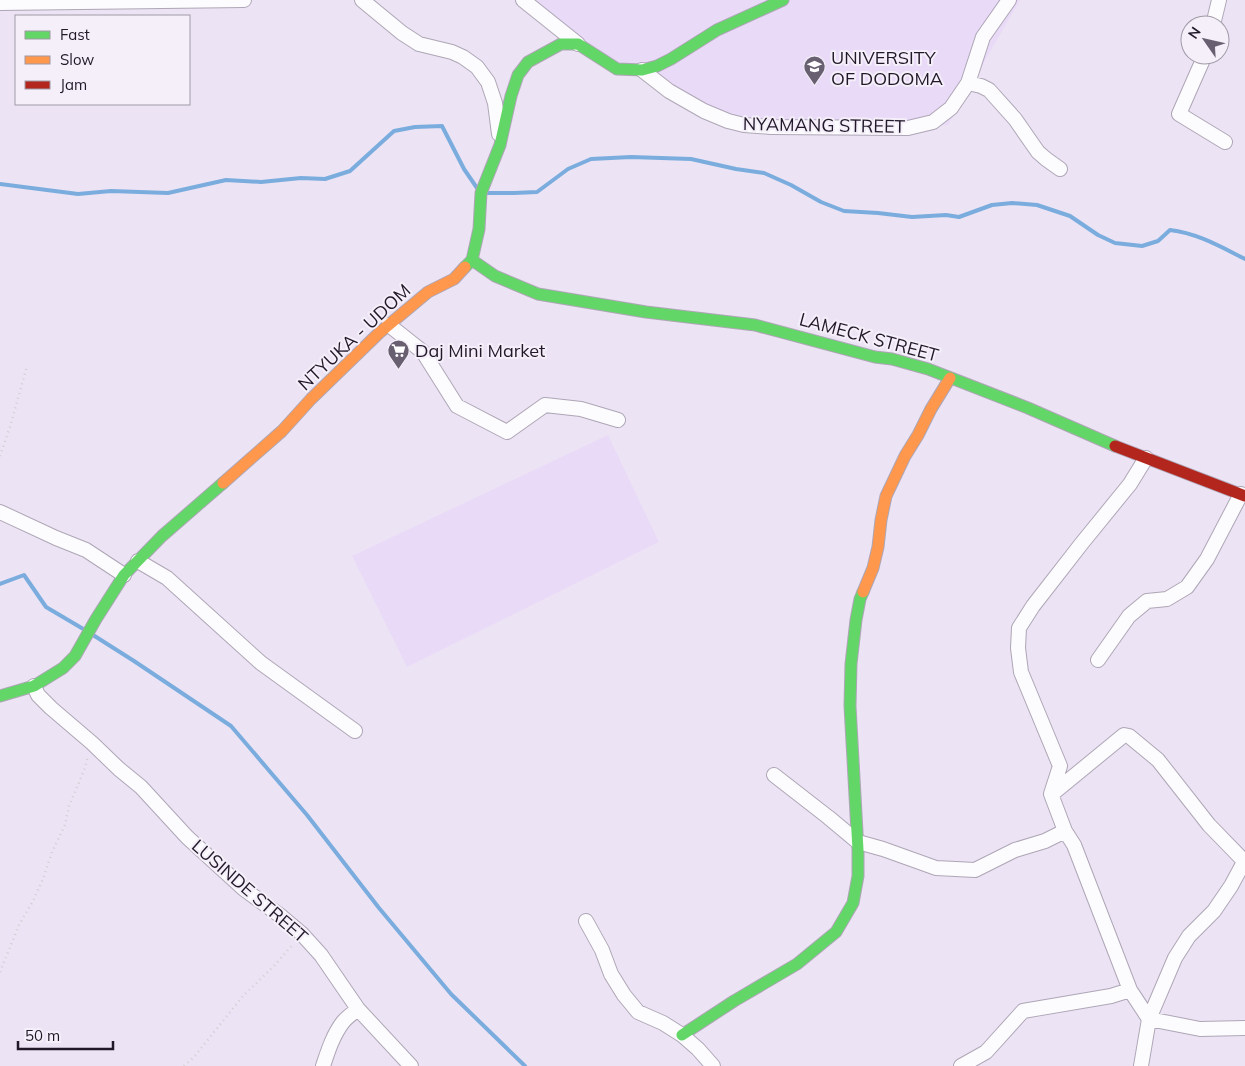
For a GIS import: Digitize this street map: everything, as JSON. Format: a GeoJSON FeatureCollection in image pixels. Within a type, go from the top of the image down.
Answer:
{"type":"FeatureCollection","features":[{"type":"Feature","properties":{"kind":"street"},"geometry":{"type":"LineString","coordinates":[[0,3],[244,0]]}},
{"type":"Feature","properties":{"kind":"street"},"geometry":{"type":"LineString","coordinates":[[362,0],[402,33],[419,44],[452,52],[477,67],[488,82],[495,104],[500,144]]}},
{"type":"Feature","properties":{"kind":"street"},"geometry":{"type":"LineString","coordinates":[[523,0],[578,44],[617,69],[642,70],[657,66],[717,30],[784,0]]}},
{"type":"Feature","properties":{"kind":"street","name":"NYAMANG STREET"},"geometry":{"type":"LineString","coordinates":[[642,70],[669,90],[704,111],[728,121],[770,127],[908,128],[934,122],[951,108],[968,83],[983,37],[1009,0]]}},
{"type":"Feature","properties":{"kind":"street"},"geometry":{"type":"LineString","coordinates":[[1215,15],[1219,0]]}},
{"type":"Feature","properties":{"kind":"street"},"geometry":{"type":"LineString","coordinates":[[472,260],[479,229],[480,193],[500,144],[518,75],[528,62],[561,44],[578,44]]}},
{"type":"Feature","properties":{"kind":"street"},"geometry":{"type":"LineString","coordinates":[[1201,65],[1180,114],[1225,142]]}},
{"type":"Feature","properties":{"kind":"street"},"geometry":{"type":"LineString","coordinates":[[968,83],[989,90],[1015,119],[1038,152],[1060,170]]}},
{"type":"Feature","properties":{"kind":"street","name":"NTYUKA - UDOM"},"geometry":{"type":"LineString","coordinates":[[0,696],[34,686],[63,668],[76,656],[124,574],[162,536],[282,431],[311,399],[389,324],[428,292],[454,279],[472,260]]}},
{"type":"Feature","properties":{"kind":"street","name":"LAMECK STREET"},"geometry":{"type":"LineString","coordinates":[[472,260],[495,276],[538,294],[646,312],[755,325],[928,369],[1028,408],[1146,458],[1243,495]]}},
{"type":"Feature","properties":{"kind":"street"},"geometry":{"type":"LineString","coordinates":[[389,324],[423,352],[458,406],[507,432],[544,405],[582,409],[618,420]]}},
{"type":"Feature","properties":{"kind":"street"},"geometry":{"type":"LineString","coordinates":[[682,1036],[734,1001],[797,964],[836,932],[853,903],[858,876],[858,842],[850,706],[851,664],[856,620],[860,599],[873,568],[886,496],[905,456],[950,378]]}},
{"type":"Feature","properties":{"kind":"street"},"geometry":{"type":"LineString","coordinates":[[1146,458],[1130,484],[1039,598],[1019,628],[1018,648],[1021,672],[1060,766],[1052,794],[1064,831],[1074,845],[1130,990],[1149,1019],[1200,1029],[1245,1028]]}},
{"type":"Feature","properties":{"kind":"street"},"geometry":{"type":"LineString","coordinates":[[1098,660],[1129,616],[1147,601],[1167,599],[1187,587],[1207,559],[1243,495]]}},
{"type":"Feature","properties":{"kind":"street"},"geometry":{"type":"LineString","coordinates":[[0,512],[86,550],[124,574]]}},
{"type":"Feature","properties":{"kind":"street"},"geometry":{"type":"LineString","coordinates":[[138,561],[167,578],[260,663],[355,731]]}},
{"type":"Feature","properties":{"kind":"street","name":"LUSINDE STREET"},"geometry":{"type":"LineString","coordinates":[[34,686],[38,695],[51,708],[141,787],[187,837],[244,889],[300,932],[322,955],[358,1009],[411,1066]]}},
{"type":"Feature","properties":{"kind":"street"},"geometry":{"type":"LineString","coordinates":[[1052,794],[1124,735],[1129,736],[1158,760],[1209,825],[1244,860],[1231,886],[1214,911],[1190,936],[1175,958],[1149,1019],[1141,1066]]}},
{"type":"Feature","properties":{"kind":"street"},"geometry":{"type":"LineString","coordinates":[[774,775],[858,842],[936,868],[975,870],[1015,850],[1045,840],[1064,831]]}},
{"type":"Feature","properties":{"kind":"street"},"geometry":{"type":"LineString","coordinates":[[586,921],[602,950],[611,974],[624,995],[638,1012],[663,1023],[682,1036],[698,1049],[713,1066]]}},
{"type":"Feature","properties":{"kind":"street"},"geometry":{"type":"LineString","coordinates":[[961,1066],[986,1052],[1023,1012],[1111,996],[1130,990]]}},
{"type":"Feature","properties":{"kind":"street"},"geometry":{"type":"LineString","coordinates":[[323,1066],[330,1044],[337,1031],[344,1021],[358,1009]]}},
{"type":"Feature","properties":{"kind":"path"},"geometry":{"type":"LineString","coordinates":[[0,456],[27,366]]}},
{"type":"Feature","properties":{"kind":"path"},"geometry":{"type":"LineString","coordinates":[[0,972],[20,925],[43,880],[52,852],[65,825],[69,806],[85,768],[92,743]]}},
{"type":"Feature","properties":{"kind":"path"},"geometry":{"type":"LineString","coordinates":[[184,1066],[194,1057],[243,996],[296,941],[300,932]]}},
{"type":"Feature","properties":{"kind":"shaded area","name":"UNIVERSITY OF DODOMA"},"geometry":{"type":"Polygon","coordinates":[[[522,0],[1020,0],[948,125],[749,128],[575,47],[522,0]]]}},
{"type":"Feature","properties":{"kind":"shaded area"},"geometry":{"type":"Polygon","coordinates":[[[608,435],[659,542],[407,667],[352,556],[608,435]]]}},
{"type":"Feature","properties":{"kind":"waterway"},"geometry":{"type":"LineString","coordinates":[[0,184],[78,194],[111,191],[168,193],[226,180],[261,182],[301,178],[325,179],[350,171],[394,131],[415,127],[442,126],[464,169],[477,188]]}},
{"type":"Feature","properties":{"kind":"waterway"},"geometry":{"type":"LineString","coordinates":[[486,193],[537,192],[568,169],[591,159],[631,157],[691,159],[764,173],[791,185],[821,202],[844,211],[912,217],[946,215],[959,217],[992,205],[1012,203],[1037,205],[1070,216],[1098,235],[1115,243],[1142,246],[1158,241],[1170,230],[1199,237],[1245,259]]}},
{"type":"Feature","properties":{"kind":"waterway"},"geometry":{"type":"LineString","coordinates":[[0,584],[24,575],[46,607],[85,630]]}},
{"type":"Feature","properties":{"kind":"waterway"},"geometry":{"type":"LineString","coordinates":[[93,635],[231,726],[307,815],[379,908],[451,994],[525,1066]]}},
{"type":"Feature","properties":{"kind":"traffic: fast"},"geometry":{"type":"LineString","coordinates":[[465,267],[472,260],[479,229],[481,193],[500,145],[511,96],[518,75],[528,62],[561,44],[578,44],[617,69],[642,70],[657,66],[717,30],[783,0]]}},
{"type":"Feature","properties":{"kind":"traffic: fast"},"geometry":{"type":"LineString","coordinates":[[472,260],[495,276],[538,294],[646,312],[755,325],[928,369],[1028,408],[1115,446]]}},
{"type":"Feature","properties":{"kind":"traffic: fast"},"geometry":{"type":"LineString","coordinates":[[0,696],[34,686],[63,668],[75,656],[124,575],[162,536],[223,483]]}},
{"type":"Feature","properties":{"kind":"traffic: fast"},"geometry":{"type":"LineString","coordinates":[[682,1035],[734,1001],[797,964],[836,932],[853,903],[858,876],[858,850],[850,706],[851,664],[856,620],[863,592]]}},
{"type":"Feature","properties":{"kind":"traffic: slow"},"geometry":{"type":"LineString","coordinates":[[223,483],[282,431],[311,399],[379,333],[428,292],[454,279],[465,267]]}},
{"type":"Feature","properties":{"kind":"traffic: slow"},"geometry":{"type":"LineString","coordinates":[[863,592],[873,568],[886,496],[905,456],[950,378]]}},
{"type":"Feature","properties":{"kind":"traffic: jam"},"geometry":{"type":"LineString","coordinates":[[1115,446],[1245,496]]}},
{"type":"Feature","properties":{"kind":"place","name":"UNIVERSITY OF DODOMA"},"geometry":{"type":"Point","coordinates":[815,86]}},
{"type":"Feature","properties":{"kind":"place","name":"Daj Mini Market"},"geometry":{"type":"Point","coordinates":[399,369]}}]}
